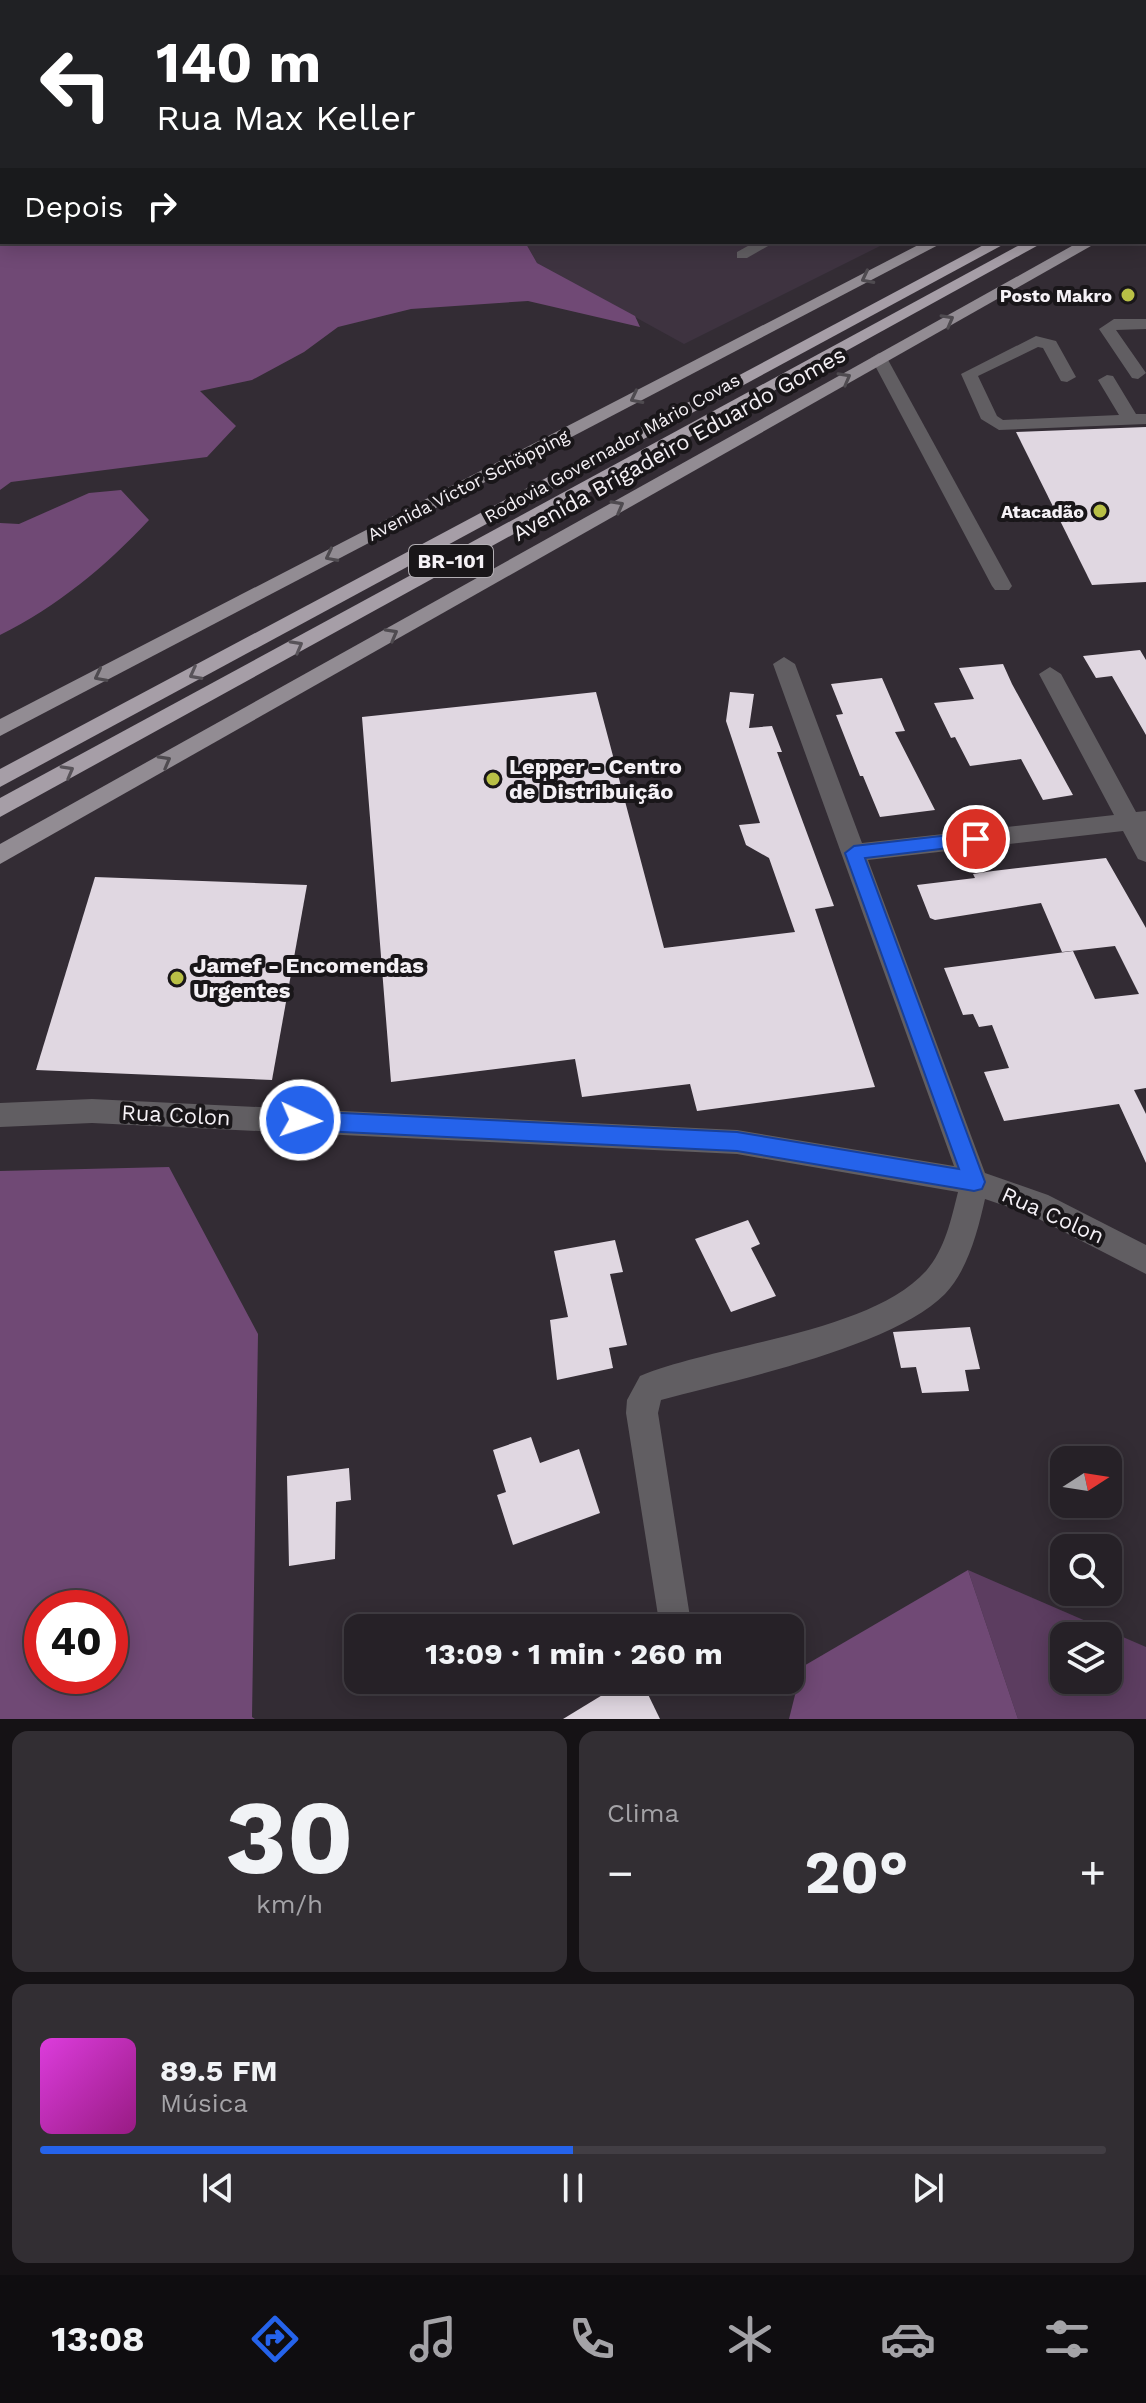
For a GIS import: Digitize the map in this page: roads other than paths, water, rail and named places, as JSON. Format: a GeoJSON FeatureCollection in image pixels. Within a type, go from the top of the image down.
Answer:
{"type":"FeatureCollection","features":[{"type":"Feature","properties":{"kind":"highway","name":"Rodovia Governador Mário Covas"},"geometry":{"type":"LineString","coordinates":[[0,779],[996,244]]}},
{"type":"Feature","properties":{"kind":"highway","name":"Rodovia Governador Mário Covas"},"geometry":{"type":"LineString","coordinates":[[0,808],[1032,244]]}},
{"type":"Feature","properties":{"kind":"main road","name":"Avenida Victor Schöpping"},"geometry":{"type":"LineString","coordinates":[[0,728],[932,244]]}},
{"type":"Feature","properties":{"kind":"main road","name":"Avenida Brigadeiro Eduardo Gomes"},"geometry":{"type":"LineString","coordinates":[[0,855],[1086,244]]}},
{"type":"Feature","properties":{"kind":"street"},"geometry":{"type":"LineString","coordinates":[[742,255],[763,244]]}},
{"type":"Feature","properties":{"kind":"street"},"geometry":{"type":"LineString","coordinates":[[1138,374],[1107,329],[1114,324],[1146,324]]}},
{"type":"Feature","properties":{"kind":"street"},"geometry":{"type":"LineString","coordinates":[[1067,377],[1050,345],[1036,341],[969,374],[990,419],[999,425],[1138,420]]}},
{"type":"Feature","properties":{"kind":"street"},"geometry":{"type":"LineString","coordinates":[[879,358],[1002,586]]}},
{"type":"Feature","properties":{"kind":"street"},"geometry":{"type":"LineString","coordinates":[[1105,377],[1138,420]]}},
{"type":"Feature","properties":{"kind":"street"},"geometry":{"type":"LineString","coordinates":[[673,1614],[642,1413],[643,1400],[651,1387],[867,1326],[909,1304],[935,1283],[964,1231],[974,1182],[784,664]]}},
{"type":"Feature","properties":{"kind":"street"},"geometry":{"type":"LineString","coordinates":[[1050,674],[1138,821],[1146,853]]}},
{"type":"Feature","properties":{"kind":"street"},"geometry":{"type":"LineString","coordinates":[[854,853],[1138,821]]}},
{"type":"Feature","properties":{"kind":"street","name":"Rua Colon"},"geometry":{"type":"LineString","coordinates":[[0,1115],[92,1111],[737,1142],[974,1182],[1038,1204],[1146,1260]]}},
{"type":"Feature","properties":{"kind":"place","name":"Posto Makro"},"geometry":{"type":"Point","coordinates":[1128,295]}},
{"type":"Feature","properties":{"kind":"place","name":"Atacadão"},"geometry":{"type":"Point","coordinates":[1100,511]}},
{"type":"Feature","properties":{"kind":"place","name":"Lepper - Centro de Distribuição"},"geometry":{"type":"Point","coordinates":[493,779]}},
{"type":"Feature","properties":{"kind":"place","name":"Jamef - Encomendas Urgentes"},"geometry":{"type":"Point","coordinates":[177,978]}}]}
